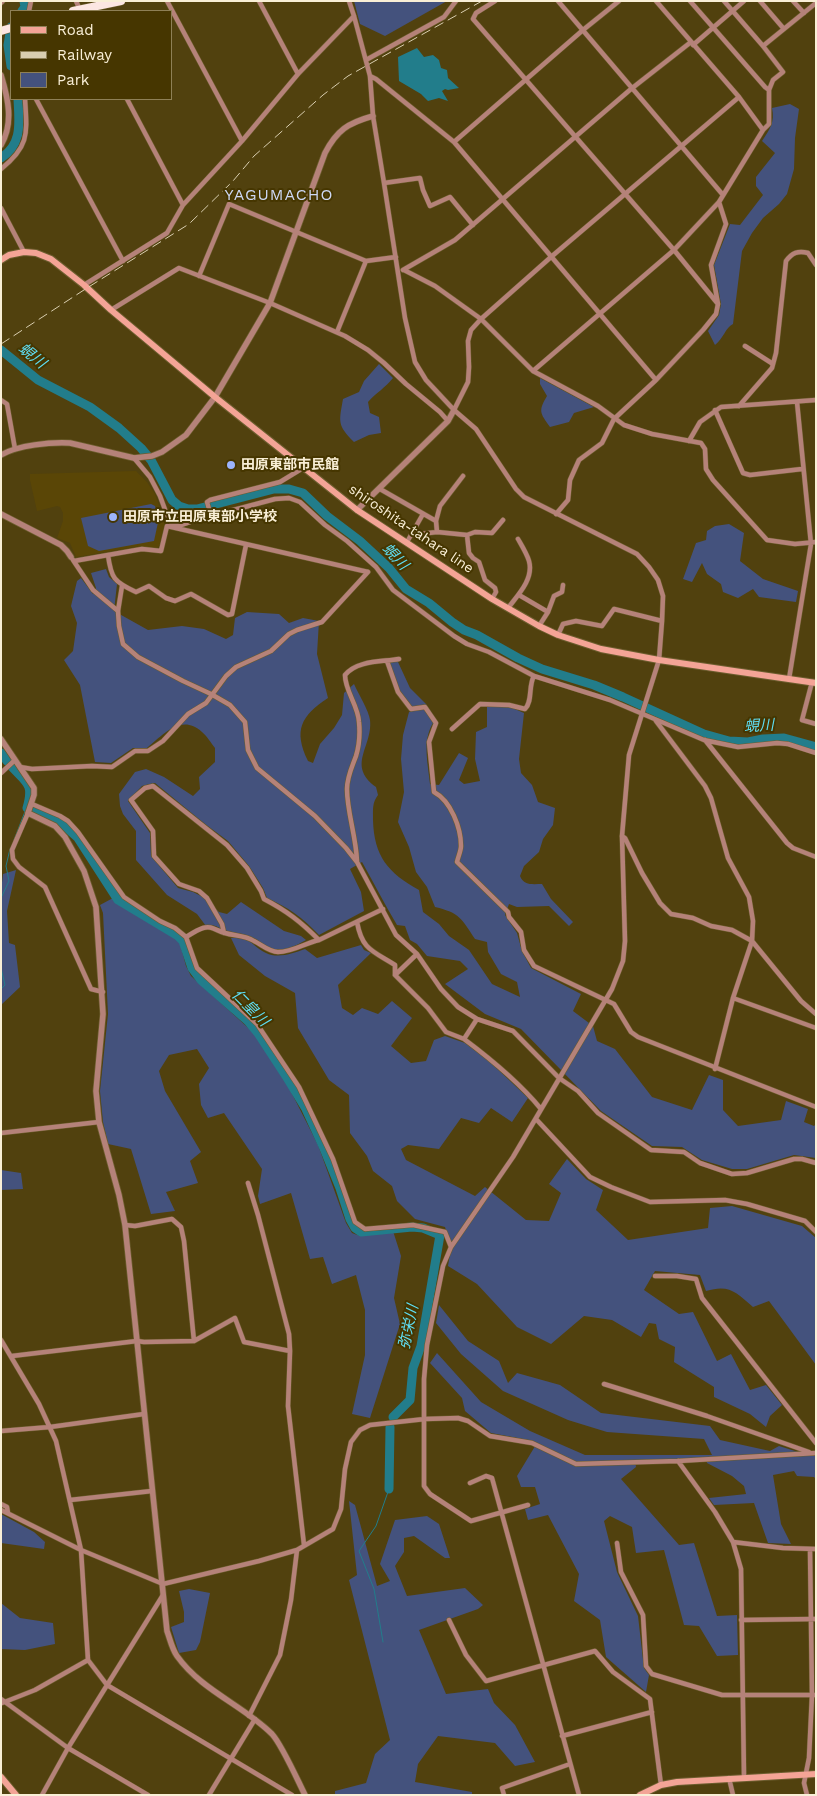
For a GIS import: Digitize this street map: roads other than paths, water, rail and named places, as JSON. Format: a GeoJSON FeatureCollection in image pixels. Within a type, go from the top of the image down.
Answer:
{"type":"FeatureCollection","features":[{"type":"Feature","properties":{"kind":"highway"},"geometry":{"type":"LineString","coordinates":[[82,10],[121,1]]}},
{"type":"Feature","properties":{"kind":"main road"},"geometry":{"type":"LineString","coordinates":[[1,260],[9,255],[24,252]]}},
{"type":"Feature","properties":{"kind":"main road","name":"shiroshita-tahara line"},"geometry":{"type":"LineString","coordinates":[[24,252],[36,253],[51,259],[215,397],[357,510],[492,599],[539,626],[558,635],[601,649],[659,660],[814,682]]}},
{"type":"Feature","properties":{"kind":"main road"},"geometry":{"type":"LineString","coordinates":[[640,1795],[655,1791],[661,1785],[677,1782],[816,1774]]}},
{"type":"Feature","properties":{"kind":"main road"},"geometry":{"type":"LineString","coordinates":[[1,1777],[16,1795]]}},
{"type":"Feature","properties":{"kind":"street"},"geometry":{"type":"LineString","coordinates":[[259,1],[298,74]]}},
{"type":"Feature","properties":{"kind":"street"},"geometry":{"type":"LineString","coordinates":[[349,1],[370,76],[373,116],[405,318],[415,362],[426,380],[454,410],[476,429],[516,489],[524,497],[638,554],[658,580],[663,596],[659,660],[629,755],[622,836],[623,961],[606,1000],[536,1119],[513,1157],[451,1248],[442,1266],[427,1345],[424,1379],[424,1486],[430,1494],[471,1521],[528,1505]]}},
{"type":"Feature","properties":{"kind":"street"},"geometry":{"type":"LineString","coordinates":[[366,60],[444,17],[456,1]]}},
{"type":"Feature","properties":{"kind":"street"},"geometry":{"type":"LineString","coordinates":[[495,1],[476,12],[473,19],[624,195],[674,250],[718,304]]}},
{"type":"Feature","properties":{"kind":"street"},"geometry":{"type":"LineString","coordinates":[[558,1],[723,195]]}},
{"type":"Feature","properties":{"kind":"street"},"geometry":{"type":"LineString","coordinates":[[454,142],[619,1]]}},
{"type":"Feature","properties":{"kind":"street"},"geometry":{"type":"LineString","coordinates":[[656,1],[739,97],[763,130]]}},
{"type":"Feature","properties":{"kind":"street"},"geometry":{"type":"LineString","coordinates":[[690,1],[765,87],[770,90]]}},
{"type":"Feature","properties":{"kind":"street"},"geometry":{"type":"LineString","coordinates":[[533,371],[674,250],[719,202],[763,130],[769,124],[770,90],[773,80],[783,72],[724,1]]}},
{"type":"Feature","properties":{"kind":"street"},"geometry":{"type":"LineString","coordinates":[[404,270],[455,240],[474,225],[632,89],[744,1]]}},
{"type":"Feature","properties":{"kind":"street"},"geometry":{"type":"LineString","coordinates":[[760,1],[784,30]]}},
{"type":"Feature","properties":{"kind":"street"},"geometry":{"type":"LineString","coordinates":[[793,1],[804,13]]}},
{"type":"Feature","properties":{"kind":"street"},"geometry":{"type":"LineString","coordinates":[[763,46],[816,3]]}},
{"type":"Feature","properties":{"kind":"street"},"geometry":{"type":"LineString","coordinates":[[172,10],[242,140]]}},
{"type":"Feature","properties":{"kind":"street"},"geometry":{"type":"LineString","coordinates":[[84,285],[167,233],[183,205],[298,74],[354,16]]}},
{"type":"Feature","properties":{"kind":"street"},"geometry":{"type":"LineString","coordinates":[[1,75],[8,104],[9,123],[6,138],[1,145]]}},
{"type":"Feature","properties":{"kind":"street"},"geometry":{"type":"LineString","coordinates":[[370,76],[454,142],[656,380]]}},
{"type":"Feature","properties":{"kind":"street"},"geometry":{"type":"LineString","coordinates":[[357,510],[448,421],[468,382],[468,341],[471,330],[481,319],[739,97]]}},
{"type":"Feature","properties":{"kind":"street"},"geometry":{"type":"LineString","coordinates":[[1,169],[19,153],[25,141],[27,128],[25,100]]}},
{"type":"Feature","properties":{"kind":"street"},"geometry":{"type":"LineString","coordinates":[[37,100],[123,261]]}},
{"type":"Feature","properties":{"kind":"street"},"geometry":{"type":"LineString","coordinates":[[128,100],[183,205]]}},
{"type":"Feature","properties":{"kind":"street"},"geometry":{"type":"LineString","coordinates":[[1,455],[15,450],[46,444],[70,443],[134,458],[152,456],[162,452],[186,435],[215,397],[270,304],[325,153],[332,140],[344,128],[373,116]]}},
{"type":"Feature","properties":{"kind":"street"},"geometry":{"type":"LineString","coordinates":[[384,183],[420,178],[430,206],[450,197],[474,225]]}},
{"type":"Feature","properties":{"kind":"street"},"geometry":{"type":"LineString","coordinates":[[556,514],[568,500],[570,480],[579,460],[602,443],[614,419],[656,380],[716,314],[718,304],[711,266],[726,224],[719,202]]}},
{"type":"Feature","properties":{"kind":"street"},"geometry":{"type":"LineString","coordinates":[[199,276],[229,204],[366,261],[396,258]]}},
{"type":"Feature","properties":{"kind":"street"},"geometry":{"type":"LineString","coordinates":[[1,208],[24,252]]}},
{"type":"Feature","properties":{"kind":"street"},"geometry":{"type":"LineString","coordinates":[[739,406],[772,368],[776,354],[786,261],[790,255],[801,251],[808,253],[816,265]]}},
{"type":"Feature","properties":{"kind":"street"},"geometry":{"type":"LineString","coordinates":[[338,332],[366,261]]}},
{"type":"Feature","properties":{"kind":"street"},"geometry":{"type":"LineString","coordinates":[[111,310],[179,268],[338,332],[368,350],[448,421]]}},
{"type":"Feature","properties":{"kind":"street"},"geometry":{"type":"LineString","coordinates":[[398,270],[404,270],[435,286],[481,319],[533,371],[598,406],[624,425],[652,434],[689,440],[701,444],[705,449],[706,469],[713,480],[768,540],[795,544],[813,543]]}},
{"type":"Feature","properties":{"kind":"street"},"geometry":{"type":"LineString","coordinates":[[745,346],[773,364]]}},
{"type":"Feature","properties":{"kind":"street"},"geometry":{"type":"LineString","coordinates":[[1,400],[7,404],[15,450]]}},
{"type":"Feature","properties":{"kind":"street"},"geometry":{"type":"LineString","coordinates":[[689,440],[700,422],[721,407],[816,400]]}},
{"type":"Feature","properties":{"kind":"street"},"geometry":{"type":"LineString","coordinates":[[789,679],[813,543],[802,469],[797,402]]}},
{"type":"Feature","properties":{"kind":"street"},"geometry":{"type":"LineString","coordinates":[[715,410],[743,473],[750,475],[802,469]]}},
{"type":"Feature","properties":{"kind":"street"},"geometry":{"type":"LineString","coordinates":[[134,458],[150,476],[167,515],[173,519],[192,521]]}},
{"type":"Feature","properties":{"kind":"street"},"geometry":{"type":"LineString","coordinates":[[211,516],[207,502],[210,500],[280,482],[303,468]]}},
{"type":"Feature","properties":{"kind":"street"},"geometry":{"type":"LineString","coordinates":[[437,532],[436,521],[440,506],[463,476]]}},
{"type":"Feature","properties":{"kind":"street"},"geometry":{"type":"LineString","coordinates":[[380,489],[436,521]]}},
{"type":"Feature","properties":{"kind":"street"},"geometry":{"type":"LineString","coordinates":[[168,526],[181,525],[275,499],[289,498],[300,502],[324,526],[346,541],[376,567],[393,590],[454,636],[534,676],[642,712],[656,721],[704,740],[738,747],[777,743],[788,744],[816,753]]}},
{"type":"Feature","properties":{"kind":"street"},"geometry":{"type":"LineString","coordinates":[[1,514],[61,545],[93,590],[118,611]]}},
{"type":"Feature","properties":{"kind":"street"},"geometry":{"type":"LineString","coordinates":[[407,542],[423,514]]}},
{"type":"Feature","properties":{"kind":"street"},"geometry":{"type":"LineString","coordinates":[[412,535],[437,532],[467,535],[475,532],[492,532],[502,520]]}},
{"type":"Feature","properties":{"kind":"street"},"geometry":{"type":"LineString","coordinates":[[20,767],[32,769],[112,767],[135,751],[148,751],[163,741],[188,714],[206,702],[226,676],[236,667],[271,651],[289,634],[322,622],[368,572],[168,526]]}},
{"type":"Feature","properties":{"kind":"street"},"geometry":{"type":"LineString","coordinates":[[72,559],[142,549],[161,552],[168,526]]}},
{"type":"Feature","properties":{"kind":"street"},"geometry":{"type":"LineString","coordinates":[[467,535],[469,553],[479,562],[485,580],[495,588],[496,592],[492,599]]}},
{"type":"Feature","properties":{"kind":"street"},"geometry":{"type":"LineString","coordinates":[[508,608],[519,595],[530,572],[529,561],[518,539]]}},
{"type":"Feature","properties":{"kind":"street"},"geometry":{"type":"LineString","coordinates":[[108,555],[110,572],[122,586],[136,592],[149,586],[166,598],[175,601],[191,594],[228,615],[232,614],[246,545]]}},
{"type":"Feature","properties":{"kind":"street"},"geometry":{"type":"LineString","coordinates":[[539,626],[548,612],[554,596],[562,592],[563,585]]}},
{"type":"Feature","properties":{"kind":"street"},"geometry":{"type":"LineString","coordinates":[[122,586],[118,611],[123,644],[138,657],[230,705],[246,722],[248,750],[257,768],[315,816],[346,848],[357,862],[396,935],[417,954],[441,989],[458,1007],[476,1019],[497,1024],[513,1031],[559,1078],[578,1091],[598,1113],[651,1150],[684,1152],[700,1163],[732,1174],[747,1173],[794,1159],[816,1163]]}},
{"type":"Feature","properties":{"kind":"street"},"geometry":{"type":"LineString","coordinates":[[519,595],[548,612]]}},
{"type":"Feature","properties":{"kind":"street"},"geometry":{"type":"LineString","coordinates":[[558,635],[563,624],[576,620],[602,626],[614,609],[662,621]]}},
{"type":"Feature","properties":{"kind":"street"},"geometry":{"type":"LineString","coordinates":[[357,862],[346,790],[349,772],[356,755],[359,721],[356,707],[345,681],[345,675],[350,669],[377,661],[399,659]]}},
{"type":"Feature","properties":{"kind":"street"},"geometry":{"type":"LineString","coordinates":[[386,661],[398,692],[411,710],[425,707],[436,723],[429,742],[434,792],[441,795],[458,822],[461,848],[457,862],[508,912],[509,917],[521,932],[524,950],[534,966],[614,1004],[631,1032],[638,1037],[715,1069],[816,1106]]}},
{"type":"Feature","properties":{"kind":"street"},"geometry":{"type":"LineString","coordinates":[[452,729],[480,704],[509,705],[525,709],[528,705],[531,680],[534,676]]}},
{"type":"Feature","properties":{"kind":"street"},"geometry":{"type":"LineString","coordinates":[[814,682],[802,720],[816,724]]}},
{"type":"Feature","properties":{"kind":"street"},"geometry":{"type":"LineString","coordinates":[[656,721],[705,786],[711,798],[728,858],[749,897],[754,921],[752,941],[733,998],[715,1069]]}},
{"type":"Feature","properties":{"kind":"street"},"geometry":{"type":"LineString","coordinates":[[1,739],[34,788],[32,804],[12,850],[13,859],[19,867],[45,887],[91,989],[103,992]]}},
{"type":"Feature","properties":{"kind":"street"},"geometry":{"type":"LineString","coordinates":[[704,740],[788,843],[793,848],[816,857]]}},
{"type":"Feature","properties":{"kind":"street"},"geometry":{"type":"LineString","coordinates":[[1,773],[15,760]]}},
{"type":"Feature","properties":{"kind":"street"},"geometry":{"type":"LineString","coordinates":[[224,933],[222,924],[207,898],[199,890],[179,884],[154,856],[153,831],[131,800],[145,788],[153,786],[227,845],[247,868],[264,899],[286,910],[302,922],[319,940]]}},
{"type":"Feature","properties":{"kind":"street"},"geometry":{"type":"LineString","coordinates":[[32,804],[68,821],[78,832],[124,897],[160,921],[175,928],[186,937],[197,968],[257,1024],[298,1087],[333,1159],[355,1222],[366,1229],[412,1224],[445,1232],[451,1248]]}},
{"type":"Feature","properties":{"kind":"street"},"geometry":{"type":"LineString","coordinates":[[28,814],[55,826],[65,837],[84,871],[96,906],[103,992],[103,1014],[96,1091],[99,1122],[119,1195],[125,1226],[167,1631],[175,1655],[194,1675],[213,1691],[252,1717],[274,1736],[306,1795]]}},
{"type":"Feature","properties":{"kind":"street"},"geometry":{"type":"LineString","coordinates":[[622,836],[625,838],[642,873],[660,903],[671,914],[693,918],[712,926],[732,930],[752,941],[801,1000],[816,1014]]}},
{"type":"Feature","properties":{"kind":"street"},"geometry":{"type":"LineString","coordinates":[[186,937],[203,928],[213,927],[224,933],[240,935],[253,940],[267,950],[277,952],[292,951],[383,909]]}},
{"type":"Feature","properties":{"kind":"street"},"geometry":{"type":"LineString","coordinates":[[358,922],[360,937],[369,949],[395,965],[395,975],[428,1008],[446,1032],[464,1039],[491,1059],[530,1095],[541,1109]]}},
{"type":"Feature","properties":{"kind":"street"},"geometry":{"type":"LineString","coordinates":[[395,975],[417,954]]}},
{"type":"Feature","properties":{"kind":"street"},"geometry":{"type":"LineString","coordinates":[[733,998],[816,1028]]}},
{"type":"Feature","properties":{"kind":"street"},"geometry":{"type":"LineString","coordinates":[[464,1039],[476,1019]]}},
{"type":"Feature","properties":{"kind":"street"},"geometry":{"type":"LineString","coordinates":[[536,1119],[590,1177],[610,1187],[650,1202],[725,1200],[747,1204],[805,1222],[816,1232]]}},
{"type":"Feature","properties":{"kind":"street"},"geometry":{"type":"LineString","coordinates":[[1,1133],[99,1122]]}},
{"type":"Feature","properties":{"kind":"street"},"geometry":{"type":"LineString","coordinates":[[248,1183],[289,1334],[288,1406],[304,1545]]}},
{"type":"Feature","properties":{"kind":"street"},"geometry":{"type":"LineString","coordinates":[[125,1226],[172,1219],[181,1226],[194,1341]]}},
{"type":"Feature","properties":{"kind":"street"},"geometry":{"type":"LineString","coordinates":[[655,1276],[677,1276],[696,1279],[702,1298],[716,1313],[816,1443]]}},
{"type":"Feature","properties":{"kind":"street"},"geometry":{"type":"LineString","coordinates":[[12,1356],[137,1341],[194,1341],[235,1318],[244,1342],[290,1351]]}},
{"type":"Feature","properties":{"kind":"street"},"geometry":{"type":"LineString","coordinates":[[1,1340],[12,1356],[56,1441],[81,1550],[88,1660],[107,1685],[292,1795]]}},
{"type":"Feature","properties":{"kind":"street"},"geometry":{"type":"LineString","coordinates":[[604,1384],[707,1416],[814,1453]]}},
{"type":"Feature","properties":{"kind":"street"},"geometry":{"type":"LineString","coordinates":[[1,1431],[50,1427],[144,1414]]}},
{"type":"Feature","properties":{"kind":"street"},"geometry":{"type":"LineString","coordinates":[[1,1510],[81,1550],[163,1584],[297,1550],[333,1529],[341,1509],[345,1469],[351,1442],[360,1430],[370,1425],[425,1419],[458,1418],[468,1421],[490,1436],[532,1443],[576,1464],[678,1461],[814,1453]]}},
{"type":"Feature","properties":{"kind":"street"},"geometry":{"type":"LineString","coordinates":[[678,1461],[715,1512],[733,1542],[742,1569],[744,1777]]}},
{"type":"Feature","properties":{"kind":"street"},"geometry":{"type":"LineString","coordinates":[[470,1483],[486,1476],[492,1478],[579,1795]]}},
{"type":"Feature","properties":{"kind":"street"},"geometry":{"type":"LineString","coordinates":[[70,1500],[152,1491]]}},
{"type":"Feature","properties":{"kind":"street"},"geometry":{"type":"LineString","coordinates":[[1,1504],[7,1508],[8,1513]]}},
{"type":"Feature","properties":{"kind":"street"},"geometry":{"type":"LineString","coordinates":[[733,1542],[782,1548],[813,1549],[814,1695],[809,1758],[804,1783],[807,1795]]}},
{"type":"Feature","properties":{"kind":"street"},"geometry":{"type":"LineString","coordinates":[[618,1543],[621,1572],[642,1616],[646,1666],[652,1674],[722,1695],[814,1695]]}},
{"type":"Feature","properties":{"kind":"street"},"geometry":{"type":"LineString","coordinates":[[209,1795],[252,1717],[280,1654],[291,1600],[297,1550]]}},
{"type":"Feature","properties":{"kind":"street"},"geometry":{"type":"LineString","coordinates":[[42,1795],[68,1748],[163,1595]]}},
{"type":"Feature","properties":{"kind":"street"},"geometry":{"type":"LineString","coordinates":[[741,1620],[813,1619]]}},
{"type":"Feature","properties":{"kind":"street"},"geometry":{"type":"LineString","coordinates":[[449,1620],[466,1655],[486,1681],[595,1652],[613,1672],[650,1698],[661,1785]]}},
{"type":"Feature","properties":{"kind":"street"},"geometry":{"type":"LineString","coordinates":[[2,1701],[35,1690],[88,1660]]}},
{"type":"Feature","properties":{"kind":"street"},"geometry":{"type":"LineString","coordinates":[[2,1701],[68,1748],[148,1795]]}},
{"type":"Feature","properties":{"kind":"street"},"geometry":{"type":"LineString","coordinates":[[562,1736],[652,1712]]}},
{"type":"Feature","properties":{"kind":"street"},"geometry":{"type":"LineString","coordinates":[[504,1795],[502,1788],[570,1764]]}},
{"type":"Feature","properties":{"kind":"street"},"geometry":{"type":"LineString","coordinates":[[729,1778],[733,1795]]}},
{"type":"Feature","properties":{"kind":"waterway","name":"蜆川"},"geometry":{"type":"LineString","coordinates":[[23,10],[25,7],[24,1]]}},
{"type":"Feature","properties":{"kind":"waterway","name":"蜆川"},"geometry":{"type":"LineString","coordinates":[[10,33],[8,45],[10,59]]}},
{"type":"Feature","properties":{"kind":"waterway","name":"蜆川"},"geometry":{"type":"LineString","coordinates":[[1,158],[13,146],[16,139],[19,124],[18,100]]}},
{"type":"Feature","properties":{"kind":"waterway","name":"蜆川"},"geometry":{"type":"LineString","coordinates":[[1,350],[38,380],[90,407],[119,428],[151,460],[172,500],[179,506],[197,509],[274,489],[289,489],[303,493],[327,516],[360,541],[389,568],[406,589],[429,603],[464,630],[477,635],[518,658],[542,669],[594,685],[704,734],[729,741],[748,742],[784,738],[816,747]]}},
{"type":"Feature","properties":{"kind":"waterway","name":"仁皇川"},"geometry":{"type":"LineString","coordinates":[[1,753],[7,761]]}},
{"type":"Feature","properties":{"kind":"waterway","name":"仁皇川"},"geometry":{"type":"LineString","coordinates":[[12,767],[28,784],[30,794],[27,808]]}},
{"type":"Feature","properties":{"kind":"waterway"},"geometry":{"type":"LineString","coordinates":[[14,840],[26,809]]}},
{"type":"Feature","properties":{"kind":"waterway","name":"仁皇川"},"geometry":{"type":"LineString","coordinates":[[33,810],[61,823],[78,838],[118,900],[178,936],[183,941],[192,968],[201,980],[248,1021],[258,1033],[306,1109],[323,1146],[355,1228],[361,1232],[412,1227],[423,1228],[440,1235],[421,1346],[413,1368],[410,1400],[393,1417]]}},
{"type":"Feature","properties":{"kind":"waterway"},"geometry":{"type":"LineString","coordinates":[[1,898],[9,881],[6,866],[10,849]]}},
{"type":"Feature","properties":{"kind":"waterway"},"geometry":{"type":"LineString","coordinates":[[1,968],[5,985],[1,989]]}},
{"type":"Feature","properties":{"kind":"waterway","name":"弥栄川"},"geometry":{"type":"LineString","coordinates":[[389,1489],[390,1427]]}},
{"type":"Feature","properties":{"kind":"waterway"},"geometry":{"type":"LineString","coordinates":[[383,1642],[374,1589],[359,1551],[376,1526],[389,1489]]}},
{"type":"Feature","properties":{"kind":"railway"},"geometry":{"type":"LineString","coordinates":[[1,344],[189,224],[233,181],[254,156],[323,95],[348,76],[482,1]]}},
{"type":"Feature","properties":{"kind":"place","name":"田原東部市民館"},"geometry":{"type":"Point","coordinates":[231,465]}},
{"type":"Feature","properties":{"kind":"place","name":"田原市立田原東部小学校"},"geometry":{"type":"Point","coordinates":[113,517]}},
{"type":"Feature","properties":{"kind":"district","name":"YAGUMACHO"},"geometry":{"type":"Point","coordinates":[279,195]}}]}
